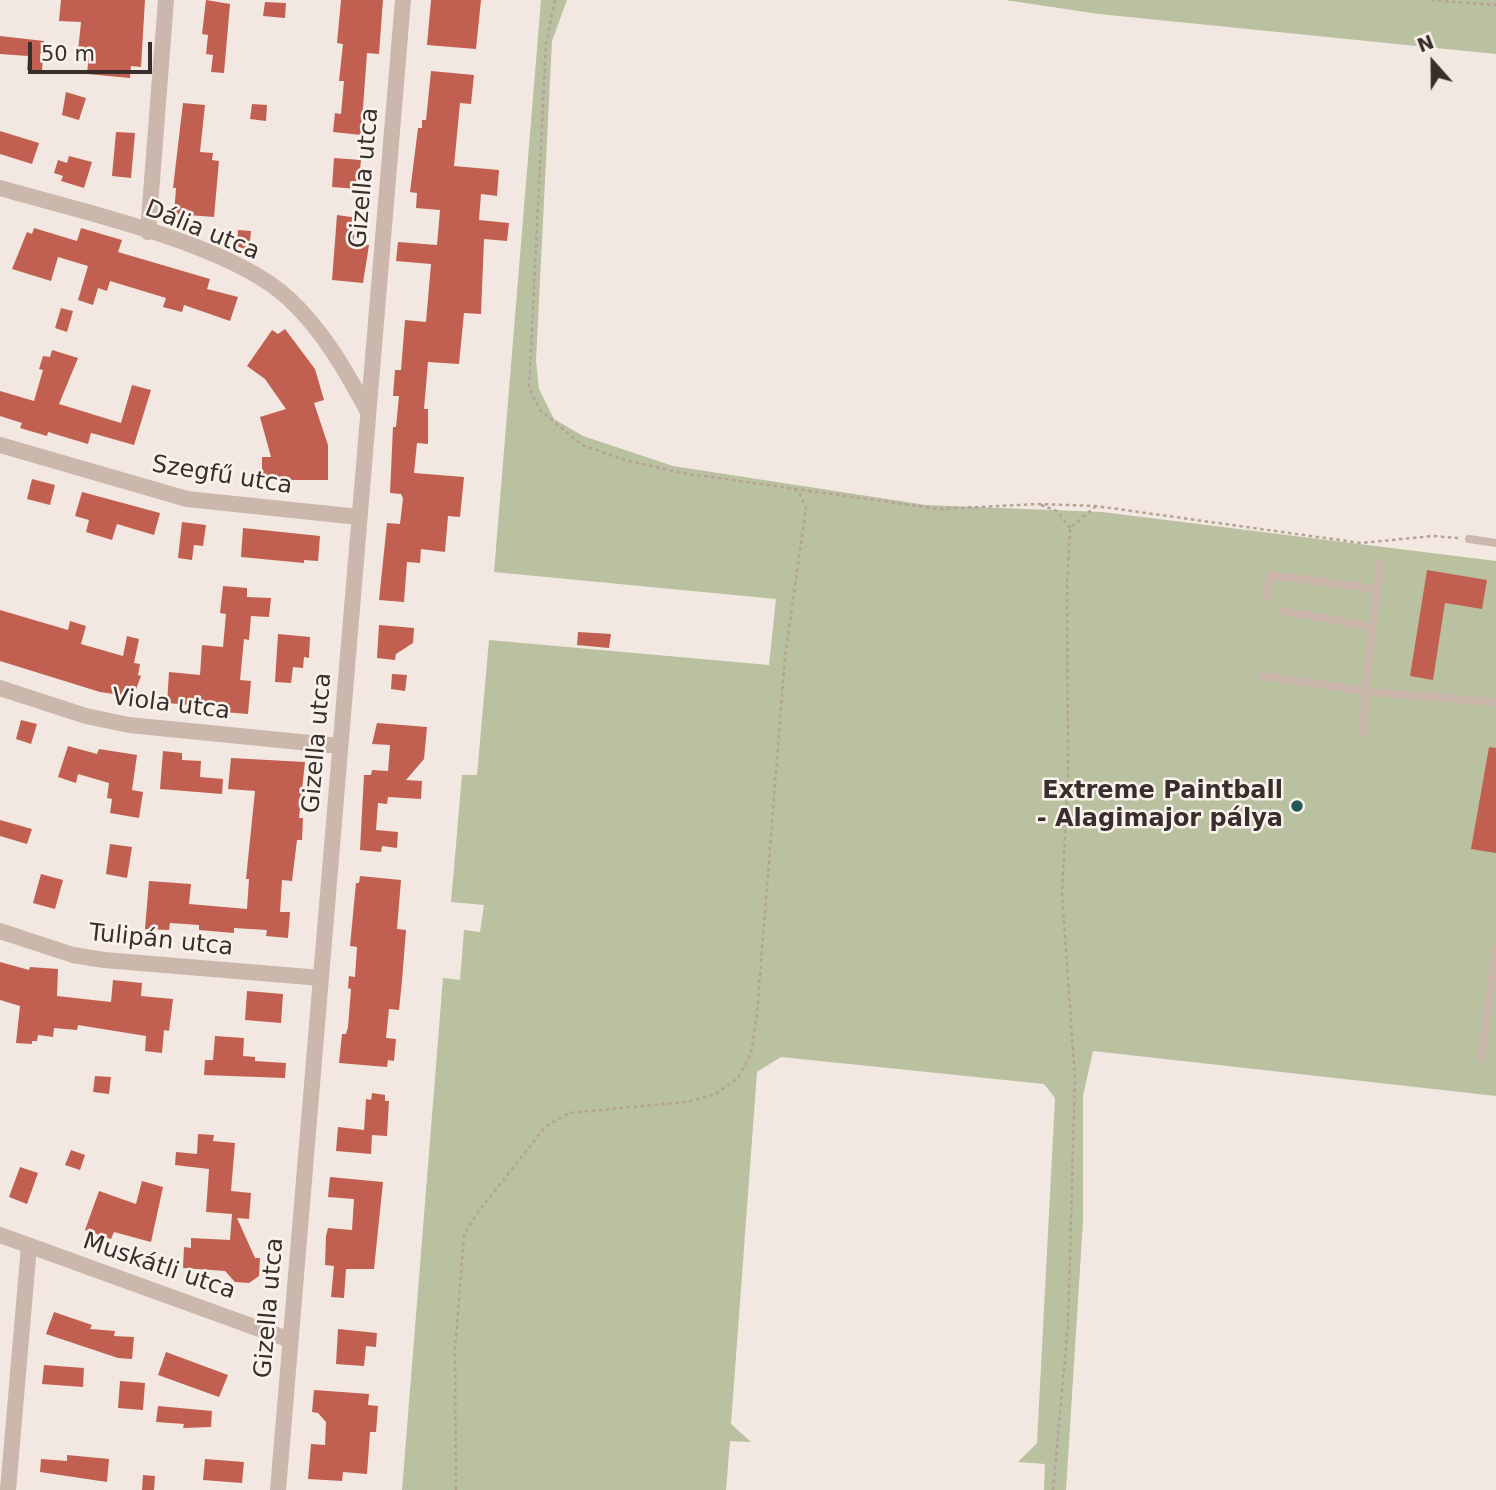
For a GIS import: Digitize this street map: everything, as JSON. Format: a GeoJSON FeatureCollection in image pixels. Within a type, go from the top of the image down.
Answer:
{"type":"FeatureCollection","features":[{"type":"Feature","properties":{"kind":"street"},"geometry":{"type":"LineString","coordinates":[[148,232],[166,0]]}},
{"type":"Feature","properties":{"kind":"street","name":"Gizella utca"},"geometry":{"type":"LineString","coordinates":[[278,1490],[403,0]]}},
{"type":"Feature","properties":{"kind":"street","name":"Dália utca"},"geometry":{"type":"LineString","coordinates":[[0,188],[148,232],[229,261],[287,297],[342,363],[368,411]]}},
{"type":"Feature","properties":{"kind":"street","name":"Szegfű utca"},"geometry":{"type":"LineString","coordinates":[[0,445],[187,499],[359,517]]}},
{"type":"Feature","properties":{"kind":"street","name":"Viola utca"},"geometry":{"type":"LineString","coordinates":[[0,688],[106,721],[340,746]]}},
{"type":"Feature","properties":{"kind":"street","name":"Tulipán utca"},"geometry":{"type":"LineString","coordinates":[[0,932],[73,955],[104,960],[321,978]]}},
{"type":"Feature","properties":{"kind":"street","name":"Muskátli utca"},"geometry":{"type":"LineString","coordinates":[[0,1235],[28,1251]]}},
{"type":"Feature","properties":{"kind":"street","name":"Muskátli utca"},"geometry":{"type":"LineString","coordinates":[[0,1245],[28,1251],[290,1340]]}},
{"type":"Feature","properties":{"kind":"street"},"geometry":{"type":"LineString","coordinates":[[8,1490],[28,1251]]}},
{"type":"Feature","properties":{"kind":"lane"},"geometry":{"type":"LineString","coordinates":[[1469,539],[1496,543]]}},
{"type":"Feature","properties":{"kind":"lane"},"geometry":{"type":"LineString","coordinates":[[1364,734],[1365,691],[1380,564]]}},
{"type":"Feature","properties":{"kind":"lane"},"geometry":{"type":"LineString","coordinates":[[1266,596],[1271,575],[1377,589]]}},
{"type":"Feature","properties":{"kind":"lane"},"geometry":{"type":"LineString","coordinates":[[1283,611],[1373,627]]}},
{"type":"Feature","properties":{"kind":"lane"},"geometry":{"type":"LineString","coordinates":[[1263,676],[1365,691],[1496,702]]}},
{"type":"Feature","properties":{"kind":"lane"},"geometry":{"type":"LineString","coordinates":[[1481,1058],[1496,949]]}},
{"type":"Feature","properties":{"kind":"path"},"geometry":{"type":"LineString","coordinates":[[555,0],[546,44],[529,388],[540,410],[582,444],[625,460],[682,473],[939,509],[1038,503],[1096,506],[1362,542],[1433,536],[1469,539]]}},
{"type":"Feature","properties":{"kind":"path"},"geometry":{"type":"LineString","coordinates":[[1431,0],[1496,5]]}},
{"type":"Feature","properties":{"kind":"path"},"geometry":{"type":"LineString","coordinates":[[456,1490],[455,1350],[464,1236],[475,1216],[546,1126],[569,1113],[686,1102],[714,1095],[738,1078],[751,1055],[757,1014],[786,657],[806,508],[799,492],[787,486]]}},
{"type":"Feature","properties":{"kind":"path"},"geometry":{"type":"LineString","coordinates":[[1038,503],[1057,512],[1070,528],[1067,586],[1068,778],[1062,893],[1075,1079],[1068,1325],[1052,1490]]}},
{"type":"Feature","properties":{"kind":"path"},"geometry":{"type":"LineString","coordinates":[[1070,528],[1096,506]]}},
{"type":"Feature","properties":{"kind":"green space"},"geometry":{"type":"Polygon","coordinates":[[[541,0],[567,0],[552,41],[536,361],[539,389],[554,419],[583,436],[673,466],[926,505],[1102,512],[1496,561],[1496,1096],[1093,1051],[1083,1096],[1083,1221],[1066,1490],[1044,1490],[1045,1464],[1018,1462],[1037,1443],[1055,1098],[1044,1084],[781,1057],[757,1072],[731,1424],[751,1442],[730,1441],[726,1490],[402,1490],[443,978],[460,980],[464,930],[480,932],[484,905],[451,902],[462,775],[477,775],[489,640],[769,665],[776,599],[494,572],[541,0]]]}},
{"type":"Feature","properties":{"kind":"green space"},"geometry":{"type":"Polygon","coordinates":[[[1005,0],[1496,0],[1496,54],[1099,14],[1005,0]]]}},
{"type":"Feature","properties":{"kind":"building"},"geometry":{"type":"Polygon","coordinates":[[[61,0],[145,0],[141,67],[131,66],[130,78],[87,74],[89,52],[78,51],[81,22],[59,21],[61,0]]]}},
{"type":"Feature","properties":{"kind":"building"},"geometry":{"type":"Polygon","coordinates":[[[206,0],[230,4],[224,73],[211,72],[213,55],[206,54],[208,35],[202,34],[206,0]]]}},
{"type":"Feature","properties":{"kind":"building"},"geometry":{"type":"Polygon","coordinates":[[[341,0],[383,0],[379,54],[367,53],[361,135],[333,132],[335,113],[341,114],[344,81],[339,81],[343,44],[337,43],[341,0]]]}},
{"type":"Feature","properties":{"kind":"building"},"geometry":{"type":"Polygon","coordinates":[[[431,0],[481,0],[476,49],[427,45],[431,0]]]}},
{"type":"Feature","properties":{"kind":"building"},"geometry":{"type":"Polygon","coordinates":[[[265,2],[286,3],[285,18],[263,16],[265,2]]]}},
{"type":"Feature","properties":{"kind":"building"},"geometry":{"type":"Polygon","coordinates":[[[0,36],[44,41],[42,71],[27,70],[28,56],[0,54],[0,36]]]}},
{"type":"Feature","properties":{"kind":"building"},"geometry":{"type":"Polygon","coordinates":[[[431,71],[474,75],[471,104],[460,103],[454,166],[499,170],[497,196],[481,194],[479,220],[509,223],[507,241],[484,239],[481,314],[464,313],[459,364],[428,362],[424,409],[428,409],[428,444],[417,443],[414,473],[464,477],[460,517],[448,516],[445,552],[421,549],[420,563],[407,562],[404,602],[379,600],[387,523],[400,524],[403,498],[401,494],[390,493],[393,427],[396,427],[399,396],[393,396],[395,370],[401,370],[405,320],[426,322],[431,264],[396,261],[398,242],[437,245],[440,210],[416,208],[417,193],[410,192],[418,128],[422,128],[422,120],[426,120],[431,71]]]}},
{"type":"Feature","properties":{"kind":"building"},"geometry":{"type":"Polygon","coordinates":[[[66,92],[86,98],[79,120],[62,115],[66,92]]]}},
{"type":"Feature","properties":{"kind":"building"},"geometry":{"type":"Polygon","coordinates":[[[183,103],[205,105],[200,152],[213,153],[212,160],[219,161],[214,217],[174,214],[176,188],[173,188],[183,103]]]}},
{"type":"Feature","properties":{"kind":"building"},"geometry":{"type":"Polygon","coordinates":[[[252,104],[267,105],[266,121],[250,119],[252,104]]]}},
{"type":"Feature","properties":{"kind":"building"},"geometry":{"type":"Polygon","coordinates":[[[0,131],[39,143],[32,164],[0,154],[0,131]]]}},
{"type":"Feature","properties":{"kind":"building"},"geometry":{"type":"Polygon","coordinates":[[[116,132],[135,133],[131,178],[112,176],[116,132]]]}},
{"type":"Feature","properties":{"kind":"building"},"geometry":{"type":"Polygon","coordinates":[[[69,156],[92,162],[84,188],[61,181],[63,176],[54,173],[58,160],[67,163],[69,156]]]}},
{"type":"Feature","properties":{"kind":"building"},"geometry":{"type":"Polygon","coordinates":[[[334,158],[361,160],[358,189],[332,187],[334,158]]]}},
{"type":"Feature","properties":{"kind":"building"},"geometry":{"type":"Polygon","coordinates":[[[337,215],[358,218],[353,242],[369,245],[363,283],[332,280],[337,215]]]}},
{"type":"Feature","properties":{"kind":"building"},"geometry":{"type":"Polygon","coordinates":[[[34,228],[77,241],[81,228],[122,240],[118,252],[210,279],[207,289],[238,297],[230,321],[184,305],[182,312],[163,307],[166,298],[110,281],[107,291],[98,288],[93,305],[78,300],[88,266],[58,257],[51,281],[12,269],[27,232],[32,234],[34,228]]]}},
{"type":"Feature","properties":{"kind":"building"},"geometry":{"type":"Polygon","coordinates":[[[238,230],[251,231],[249,251],[237,246],[238,230]]]}},
{"type":"Feature","properties":{"kind":"building"},"geometry":{"type":"Polygon","coordinates":[[[61,308],[73,311],[67,332],[55,328],[61,308]]]}},
{"type":"Feature","properties":{"kind":"building"},"geometry":{"type":"Polygon","coordinates":[[[285,329],[315,369],[324,400],[314,403],[328,445],[328,480],[262,480],[262,457],[271,457],[260,417],[286,409],[265,379],[247,366],[272,330],[278,334],[285,329]]]}},
{"type":"Feature","properties":{"kind":"building"},"geometry":{"type":"Polygon","coordinates":[[[52,350],[78,358],[59,404],[121,423],[132,385],[151,390],[134,445],[91,433],[88,444],[48,432],[47,436],[20,428],[22,423],[0,416],[0,391],[34,401],[43,370],[39,369],[43,356],[50,357],[52,350]]]}},
{"type":"Feature","properties":{"kind":"building"},"geometry":{"type":"Polygon","coordinates":[[[32,479],[55,485],[50,505],[27,499],[32,479]]]}},
{"type":"Feature","properties":{"kind":"building"},"geometry":{"type":"Polygon","coordinates":[[[82,492],[160,513],[154,535],[117,524],[112,540],[86,532],[89,520],[75,516],[82,492]]]}},
{"type":"Feature","properties":{"kind":"building"},"geometry":{"type":"Polygon","coordinates":[[[182,522],[206,525],[203,546],[194,545],[192,560],[178,558],[182,522]]]}},
{"type":"Feature","properties":{"kind":"building"},"geometry":{"type":"Polygon","coordinates":[[[243,528],[320,536],[318,561],[304,560],[304,563],[241,557],[243,528]]]}},
{"type":"Feature","properties":{"kind":"building"},"geometry":{"type":"Polygon","coordinates":[[[1427,570],[1487,580],[1482,609],[1445,603],[1433,680],[1410,676],[1427,570]]]}},
{"type":"Feature","properties":{"kind":"building"},"geometry":{"type":"Polygon","coordinates":[[[223,586],[247,588],[247,597],[271,598],[269,617],[251,616],[249,640],[244,639],[240,680],[251,681],[248,714],[223,712],[224,708],[167,703],[169,672],[200,675],[202,645],[223,647],[226,614],[220,613],[223,586]]]}},
{"type":"Feature","properties":{"kind":"building"},"geometry":{"type":"Polygon","coordinates":[[[0,610],[68,630],[70,621],[86,626],[81,644],[123,656],[127,636],[139,639],[134,663],[140,664],[138,675],[141,676],[133,697],[100,692],[0,661],[0,610]]]}},
{"type":"Feature","properties":{"kind":"building"},"geometry":{"type":"Polygon","coordinates":[[[379,625],[414,628],[413,643],[396,654],[395,660],[377,658],[379,625]]]}},
{"type":"Feature","properties":{"kind":"building"},"geometry":{"type":"Polygon","coordinates":[[[578,632],[611,634],[609,648],[577,645],[578,632]]]}},
{"type":"Feature","properties":{"kind":"building"},"geometry":{"type":"Polygon","coordinates":[[[278,634],[310,637],[309,658],[304,657],[303,668],[293,667],[291,683],[275,682],[278,634]]]}},
{"type":"Feature","properties":{"kind":"building"},"geometry":{"type":"Polygon","coordinates":[[[392,674],[407,675],[405,691],[391,689],[392,674]]]}},
{"type":"Feature","properties":{"kind":"building"},"geometry":{"type":"Polygon","coordinates":[[[21,720],[37,724],[31,744],[16,739],[21,720]]]}},
{"type":"Feature","properties":{"kind":"building"},"geometry":{"type":"Polygon","coordinates":[[[377,723],[427,727],[424,759],[406,780],[422,781],[421,799],[388,797],[387,804],[378,803],[376,830],[398,832],[397,848],[382,846],[381,852],[360,850],[364,775],[371,775],[372,770],[388,771],[390,745],[372,744],[377,723]]]}},
{"type":"Feature","properties":{"kind":"building"},"geometry":{"type":"Polygon","coordinates":[[[68,746],[97,754],[99,749],[137,755],[132,790],[143,792],[139,818],[110,813],[112,799],[107,798],[109,783],[78,774],[76,783],[58,777],[68,746]]]}},
{"type":"Feature","properties":{"kind":"building"},"geometry":{"type":"Polygon","coordinates":[[[1489,747],[1496,748],[1496,853],[1471,849],[1489,747]]]}},
{"type":"Feature","properties":{"kind":"building"},"geometry":{"type":"Polygon","coordinates":[[[163,751],[182,753],[182,760],[201,761],[200,777],[223,779],[222,794],[160,789],[163,751]]]}},
{"type":"Feature","properties":{"kind":"building"},"geometry":{"type":"Polygon","coordinates":[[[231,758],[305,762],[299,818],[303,818],[302,840],[297,840],[292,881],[282,880],[280,912],[290,912],[288,938],[266,936],[267,930],[234,928],[234,933],[199,930],[199,925],[170,923],[169,930],[145,929],[149,881],[191,884],[189,904],[247,909],[249,879],[246,879],[255,791],[228,789],[231,758]]]}},
{"type":"Feature","properties":{"kind":"building"},"geometry":{"type":"Polygon","coordinates":[[[0,820],[32,829],[27,844],[0,836],[0,820]]]}},
{"type":"Feature","properties":{"kind":"building"},"geometry":{"type":"Polygon","coordinates":[[[110,844],[132,847],[127,878],[106,874],[110,844]]]}},
{"type":"Feature","properties":{"kind":"building"},"geometry":{"type":"Polygon","coordinates":[[[41,874],[63,880],[55,909],[33,903],[41,874]]]}},
{"type":"Feature","properties":{"kind":"building"},"geometry":{"type":"Polygon","coordinates":[[[360,876],[401,880],[397,929],[406,930],[399,1010],[389,1009],[386,1038],[396,1039],[394,1061],[388,1060],[387,1067],[339,1063],[342,1034],[346,1034],[348,1027],[351,989],[348,988],[349,976],[355,977],[357,947],[350,946],[356,883],[359,883],[360,876]]]}},
{"type":"Feature","properties":{"kind":"building"},"geometry":{"type":"Polygon","coordinates":[[[0,962],[29,970],[30,967],[58,969],[57,996],[111,1002],[113,980],[142,983],[141,996],[173,999],[169,1031],[164,1030],[162,1053],[145,1051],[146,1036],[78,1025],[77,1030],[54,1028],[53,1037],[38,1035],[37,1041],[32,1041],[32,1044],[16,1043],[20,1006],[0,1000],[0,962]]]}},
{"type":"Feature","properties":{"kind":"building"},"geometry":{"type":"Polygon","coordinates":[[[247,991],[283,994],[281,1023],[245,1020],[247,991]]]}},
{"type":"Feature","properties":{"kind":"building"},"geometry":{"type":"Polygon","coordinates":[[[215,1036],[244,1038],[243,1056],[255,1057],[255,1061],[286,1063],[285,1078],[204,1075],[205,1060],[213,1060],[215,1036]]]}},
{"type":"Feature","properties":{"kind":"building"},"geometry":{"type":"Polygon","coordinates":[[[95,1076],[111,1077],[109,1094],[93,1092],[95,1076]]]}},
{"type":"Feature","properties":{"kind":"building"},"geometry":{"type":"Polygon","coordinates":[[[372,1093],[385,1095],[385,1101],[389,1101],[387,1136],[372,1135],[371,1154],[336,1151],[338,1127],[364,1130],[366,1099],[371,1100],[372,1093]]]}},
{"type":"Feature","properties":{"kind":"building"},"geometry":{"type":"Polygon","coordinates":[[[198,1134],[214,1135],[213,1141],[235,1143],[231,1191],[251,1193],[249,1219],[237,1218],[255,1258],[260,1258],[259,1276],[249,1283],[235,1282],[225,1271],[183,1268],[184,1247],[191,1248],[191,1238],[230,1240],[232,1214],[206,1212],[209,1169],[175,1165],[176,1152],[197,1154],[198,1134]]]}},
{"type":"Feature","properties":{"kind":"building"},"geometry":{"type":"Polygon","coordinates":[[[71,1150],[85,1155],[80,1170],[65,1165],[71,1150]]]}},
{"type":"Feature","properties":{"kind":"building"},"geometry":{"type":"Polygon","coordinates":[[[20,1167],[38,1173],[27,1204],[9,1197],[20,1167]]]}},
{"type":"Feature","properties":{"kind":"building"},"geometry":{"type":"Polygon","coordinates":[[[330,1177],[383,1182],[374,1269],[346,1269],[344,1298],[331,1297],[334,1266],[325,1265],[326,1236],[328,1228],[352,1230],[354,1199],[328,1197],[330,1177]]]}},
{"type":"Feature","properties":{"kind":"building"},"geometry":{"type":"Polygon","coordinates":[[[142,1181],[163,1187],[151,1242],[114,1232],[111,1239],[85,1230],[99,1191],[136,1204],[142,1181]]]}},
{"type":"Feature","properties":{"kind":"building"},"geometry":{"type":"Polygon","coordinates":[[[54,1312],[92,1325],[90,1329],[115,1331],[114,1336],[134,1337],[132,1359],[118,1358],[46,1334],[54,1312]]]}},
{"type":"Feature","properties":{"kind":"building"},"geometry":{"type":"Polygon","coordinates":[[[338,1329],[377,1333],[376,1347],[366,1346],[364,1366],[336,1364],[338,1329]]]}},
{"type":"Feature","properties":{"kind":"building"},"geometry":{"type":"Polygon","coordinates":[[[166,1352],[228,1375],[219,1397],[158,1375],[166,1352]]]}},
{"type":"Feature","properties":{"kind":"building"},"geometry":{"type":"Polygon","coordinates":[[[44,1365],[84,1368],[83,1387],[42,1384],[44,1365]]]}},
{"type":"Feature","properties":{"kind":"building"},"geometry":{"type":"Polygon","coordinates":[[[120,1381],[145,1383],[143,1410],[118,1408],[120,1381]]]}},
{"type":"Feature","properties":{"kind":"building"},"geometry":{"type":"Polygon","coordinates":[[[314,1390],[369,1394],[368,1405],[378,1406],[376,1432],[370,1432],[367,1474],[343,1472],[342,1481],[308,1479],[311,1444],[325,1445],[326,1422],[318,1413],[312,1412],[314,1390]]]}},
{"type":"Feature","properties":{"kind":"building"},"geometry":{"type":"Polygon","coordinates":[[[158,1406],[212,1411],[211,1427],[183,1428],[184,1424],[156,1422],[158,1406]]]}},
{"type":"Feature","properties":{"kind":"building"},"geometry":{"type":"Polygon","coordinates":[[[67,1455],[109,1459],[107,1482],[40,1472],[41,1459],[67,1461],[67,1455]]]}},
{"type":"Feature","properties":{"kind":"building"},"geometry":{"type":"Polygon","coordinates":[[[205,1459],[244,1462],[242,1483],[203,1480],[205,1459]]]}},
{"type":"Feature","properties":{"kind":"building"},"geometry":{"type":"Polygon","coordinates":[[[143,1475],[155,1476],[154,1490],[142,1490],[143,1475]]]}},
{"type":"Feature","properties":{"kind":"place","name":"Extreme Paintball - Alagimajor pálya"},"geometry":{"type":"Point","coordinates":[1297,806]}}]}
